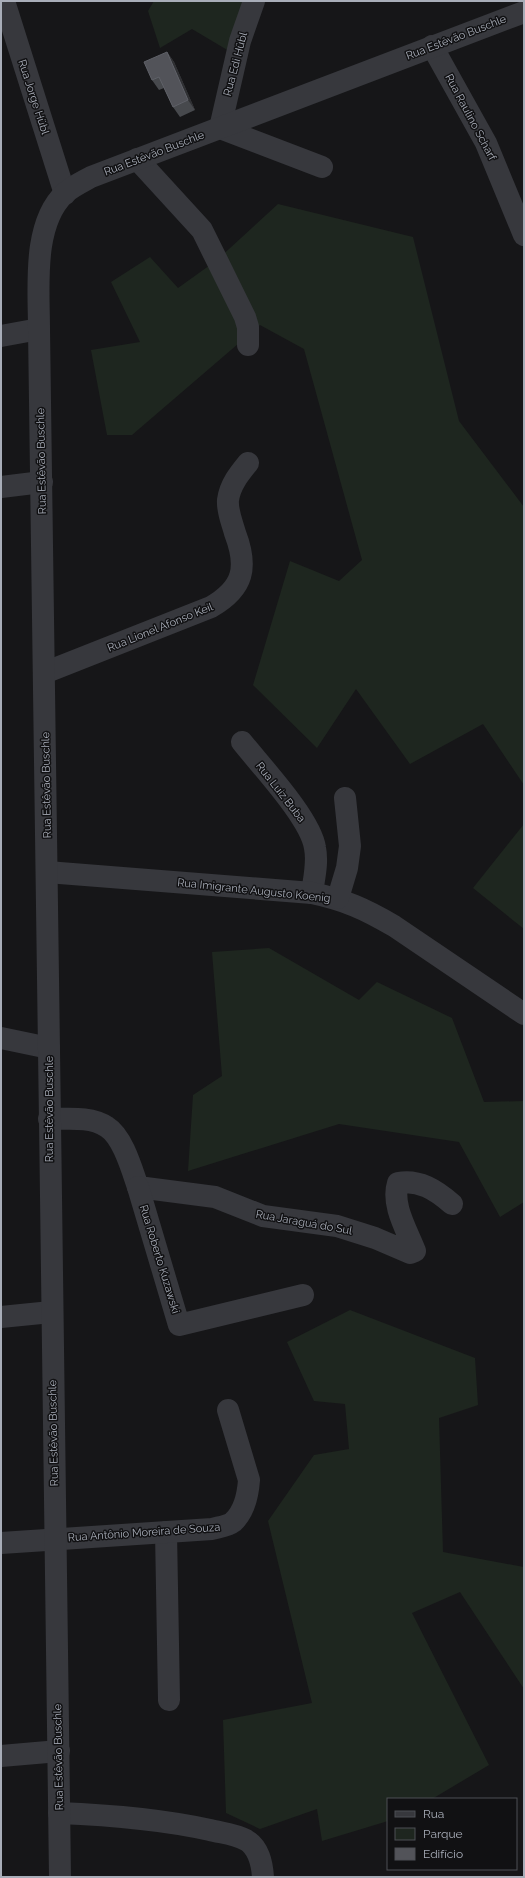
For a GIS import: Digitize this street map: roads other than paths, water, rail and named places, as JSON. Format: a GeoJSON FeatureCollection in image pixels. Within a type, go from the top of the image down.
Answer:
{"type":"FeatureCollection","features":[{"type":"Feature","properties":{"kind":"street","name":"Rua Jorge Hübl"},"geometry":{"type":"LineString","coordinates":[[4,1],[65,194]]}},
{"type":"Feature","properties":{"kind":"street","name":"Rua Edi Hübl"},"geometry":{"type":"LineString","coordinates":[[220,128],[240,42],[254,1]]}},
{"type":"Feature","properties":{"kind":"street","name":"Rua Estêvão Buschle"},"geometry":{"type":"LineString","coordinates":[[60,1877],[59,1751],[54,1538],[47,872],[39,329],[39,275],[44,230],[52,209],[65,194],[91,177],[524,12]]}},
{"type":"Feature","properties":{"kind":"street","name":"Rua Raulino Scharf"},"geometry":{"type":"LineString","coordinates":[[432,46],[486,143],[524,235]]}},
{"type":"Feature","properties":{"kind":"street"},"geometry":{"type":"LineString","coordinates":[[220,128],[322,167]]}},
{"type":"Feature","properties":{"kind":"street"},"geometry":{"type":"LineString","coordinates":[[137,159],[202,230],[245,317],[248,327],[248,345]]}},
{"type":"Feature","properties":{"kind":"street"},"geometry":{"type":"LineString","coordinates":[[1,336],[39,329]]}},
{"type":"Feature","properties":{"kind":"street","name":"Rua Lionel Afonso Keil"},"geometry":{"type":"LineString","coordinates":[[44,673],[211,607],[227,596],[239,581],[243,562],[240,546],[229,511],[228,500],[233,483],[248,463]]}},
{"type":"Feature","properties":{"kind":"street"},"geometry":{"type":"LineString","coordinates":[[1,487],[42,482]]}},
{"type":"Feature","properties":{"kind":"street","name":"Rua Luiz Buba"},"geometry":{"type":"LineString","coordinates":[[242,742],[298,813],[311,835],[316,857],[312,893]]}},
{"type":"Feature","properties":{"kind":"street"},"geometry":{"type":"LineString","coordinates":[[338,898],[347,868],[350,846],[345,798]]}},
{"type":"Feature","properties":{"kind":"street","name":"Rua Imigrante Augusto Koenig"},"geometry":{"type":"LineString","coordinates":[[47,872],[312,893],[338,898],[372,913],[394,926],[524,1014]]}},
{"type":"Feature","properties":{"kind":"street"},"geometry":{"type":"LineString","coordinates":[[1,1038],[49,1048]]}},
{"type":"Feature","properties":{"kind":"street"},"geometry":{"type":"LineString","coordinates":[[50,1119],[84,1120],[96,1122],[108,1127],[122,1147],[138,1186]]}},
{"type":"Feature","properties":{"kind":"street","name":"Rua Jaraguá do Sul"},"geometry":{"type":"LineString","coordinates":[[138,1186],[215,1197],[263,1216],[337,1226],[364,1234],[413,1253],[415,1251],[396,1203],[395,1192],[398,1183],[409,1181],[431,1188],[452,1204]]}},
{"type":"Feature","properties":{"kind":"street","name":"Rua Roberto Kuzawski"},"geometry":{"type":"LineString","coordinates":[[138,1186],[180,1325],[303,1295]]}},
{"type":"Feature","properties":{"kind":"street"},"geometry":{"type":"LineString","coordinates":[[1,1317],[51,1312]]}},
{"type":"Feature","properties":{"kind":"street","name":"Rua Antônio Moreira de Souza"},"geometry":{"type":"LineString","coordinates":[[1,1543],[54,1538],[166,1532],[222,1527],[232,1523],[239,1515],[248,1491],[248,1480],[228,1410]]}},
{"type":"Feature","properties":{"kind":"street"},"geometry":{"type":"LineString","coordinates":[[166,1532],[169,1700]]}},
{"type":"Feature","properties":{"kind":"street"},"geometry":{"type":"LineString","coordinates":[[1,1756],[59,1751]]}},
{"type":"Feature","properties":{"kind":"street"},"geometry":{"type":"LineString","coordinates":[[59,1813],[131,1816],[196,1827],[246,1840],[254,1847],[259,1856],[263,1877]]}}]}
